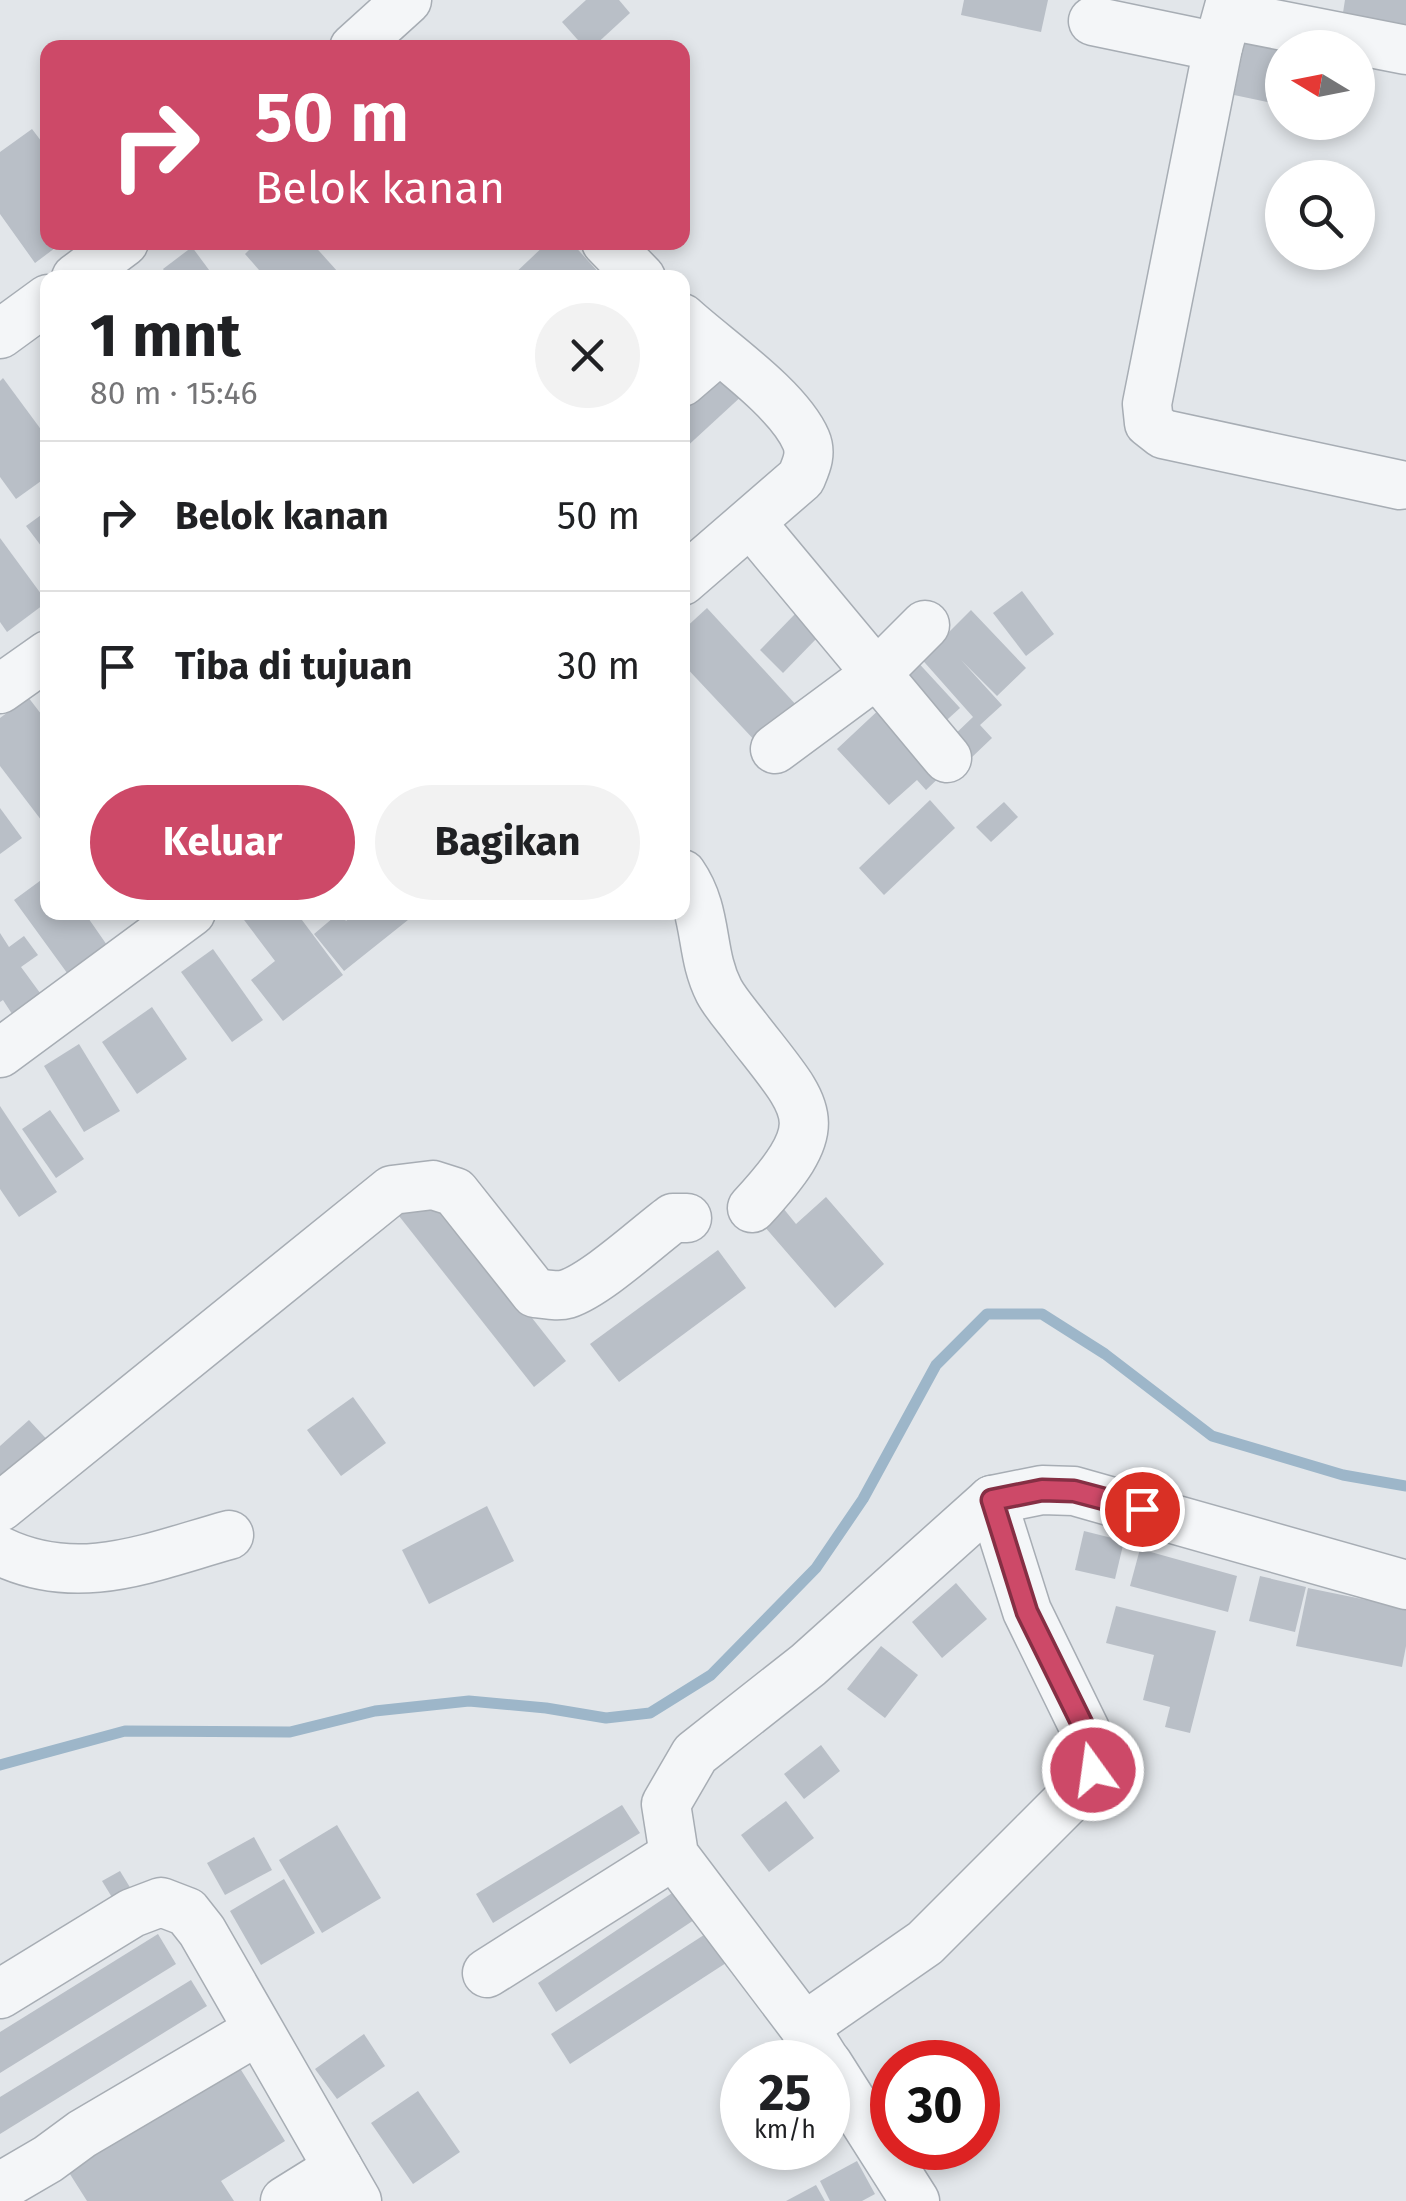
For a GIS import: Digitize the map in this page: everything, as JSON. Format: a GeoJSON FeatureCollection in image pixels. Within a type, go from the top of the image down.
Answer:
{"type":"FeatureCollection","features":[{"type":"Feature","properties":{"kind":"street"},"geometry":{"type":"LineString","coordinates":[[1094,21],[1226,21],[1406,50]]}},
{"type":"Feature","properties":{"kind":"street"},"geometry":{"type":"LineString","coordinates":[[1226,21],[1147,404],[1150,423],[1163,434],[1400,485]]}},
{"type":"Feature","properties":{"kind":"street"},"geometry":{"type":"LineString","coordinates":[[87,270],[113,250]]}},
{"type":"Feature","properties":{"kind":"street"},"geometry":{"type":"LineString","coordinates":[[614,250],[634,270]]}},
{"type":"Feature","properties":{"kind":"street"},"geometry":{"type":"LineString","coordinates":[[0,334],[40,305]]}},
{"type":"Feature","properties":{"kind":"street"},"geometry":{"type":"LineString","coordinates":[[690,325],[778,401],[806,440],[809,459],[801,478],[690,574]]}},
{"type":"Feature","properties":{"kind":"street"},"geometry":{"type":"LineString","coordinates":[[690,375],[718,350]]}},
{"type":"Feature","properties":{"kind":"street"},"geometry":{"type":"LineString","coordinates":[[752,524],[947,758]]}},
{"type":"Feature","properties":{"kind":"street"},"geometry":{"type":"LineString","coordinates":[[776,748],[874,675],[925,625]]}},
{"type":"Feature","properties":{"kind":"street"},"geometry":{"type":"LineString","coordinates":[[0,689],[40,662]]}},
{"type":"Feature","properties":{"kind":"street"},"geometry":{"type":"LineString","coordinates":[[690,886],[698,899],[711,972],[721,994],[800,1097],[805,1119],[801,1145],[782,1176],[752,1208]]}},
{"type":"Feature","properties":{"kind":"street"},"geometry":{"type":"LineString","coordinates":[[0,1053],[180,920]]}},
{"type":"Feature","properties":{"kind":"street"},"geometry":{"type":"LineString","coordinates":[[0,1507],[392,1190],[433,1185],[455,1192],[535,1292],[553,1296],[588,1282],[673,1218],[687,1218]]}},
{"type":"Feature","properties":{"kind":"street"},"geometry":{"type":"LineString","coordinates":[[811,2040],[674,1855],[666,1804],[695,1754],[808,1665],[992,1500],[1042,1490],[1074,1491],[1406,1586]]}},
{"type":"Feature","properties":{"kind":"street"},"geometry":{"type":"LineString","coordinates":[[830,2040],[1079,1789],[1093,1770],[1095,1750],[1027,1612],[992,1500]]}},
{"type":"Feature","properties":{"kind":"street"},"geometry":{"type":"LineString","coordinates":[[0,1551],[26,1564],[82,1571],[113,1567],[229,1535]]}},
{"type":"Feature","properties":{"kind":"street"},"geometry":{"type":"LineString","coordinates":[[487,1972],[674,1855]]}},
{"type":"Feature","properties":{"kind":"street"},"geometry":{"type":"LineString","coordinates":[[0,1994],[132,1913],[161,1902],[187,1912],[347,2184],[285,2201]]}},
{"type":"Feature","properties":{"kind":"street"},"geometry":{"type":"LineString","coordinates":[[0,2187],[256,2031]]}},
{"type":"Feature","properties":{"kind":"street"},"geometry":{"type":"LineString","coordinates":[[850,2099],[915,2201]]}},
{"type":"Feature","properties":{"kind":"building"},"geometry":{"type":"Polygon","coordinates":[[[586,0],[619,0],[630,13],[601,40],[578,40],[562,22],[586,0]]]}},
{"type":"Feature","properties":{"kind":"building"},"geometry":{"type":"Polygon","coordinates":[[[964,0],[1048,0],[1041,32],[961,15],[964,0]]]}},
{"type":"Feature","properties":{"kind":"building"},"geometry":{"type":"Polygon","coordinates":[[[1345,0],[1406,0],[1406,31],[1342,19],[1345,0]]]}},
{"type":"Feature","properties":{"kind":"building"},"geometry":{"type":"Polygon","coordinates":[[[1245,41],[1265,45],[1265,101],[1234,95],[1245,41]]]}},
{"type":"Feature","properties":{"kind":"building"},"geometry":{"type":"Polygon","coordinates":[[[32,129],[40,140],[40,250],[52,250],[35,263],[0,214],[0,152],[32,129]]]}},
{"type":"Feature","properties":{"kind":"building"},"geometry":{"type":"Polygon","coordinates":[[[188,250],[194,250],[209,270],[164,270],[188,250]]]}},
{"type":"Feature","properties":{"kind":"building"},"geometry":{"type":"Polygon","coordinates":[[[249,250],[318,250],[336,270],[259,270],[245,254],[249,250]]]}},
{"type":"Feature","properties":{"kind":"building"},"geometry":{"type":"Polygon","coordinates":[[[540,250],[578,250],[596,270],[518,270],[540,250]]]}},
{"type":"Feature","properties":{"kind":"building"},"geometry":{"type":"Polygon","coordinates":[[[718,363],[745,393],[690,444],[690,389],[718,363]]]}},
{"type":"Feature","properties":{"kind":"building"},"geometry":{"type":"Polygon","coordinates":[[[3,378],[40,428],[40,482],[16,499],[0,477],[3,378]]]}},
{"type":"Feature","properties":{"kind":"building"},"geometry":{"type":"Polygon","coordinates":[[[40,516],[40,544],[26,526],[40,516]]]}},
{"type":"Feature","properties":{"kind":"building"},"geometry":{"type":"Polygon","coordinates":[[[0,538],[40,592],[40,607],[7,632],[0,622],[0,538]]]}},
{"type":"Feature","properties":{"kind":"building"},"geometry":{"type":"Polygon","coordinates":[[[1022,591],[1054,634],[1026,656],[993,613],[1022,591]]]}},
{"type":"Feature","properties":{"kind":"building"},"geometry":{"type":"Polygon","coordinates":[[[707,608],[798,707],[758,744],[690,672],[690,624],[707,608]]]}},
{"type":"Feature","properties":{"kind":"building"},"geometry":{"type":"Polygon","coordinates":[[[971,610],[1026,668],[997,696],[961,660],[1002,705],[980,725],[992,738],[970,759],[950,739],[973,717],[918,655],[942,639],[971,610]]]}},
{"type":"Feature","properties":{"kind":"building"},"geometry":{"type":"Polygon","coordinates":[[[795,614],[818,637],[783,673],[760,650],[795,614]]]}},
{"type":"Feature","properties":{"kind":"building"},"geometry":{"type":"Polygon","coordinates":[[[913,657],[960,708],[938,728],[890,677],[913,657]]]}},
{"type":"Feature","properties":{"kind":"building"},"geometry":{"type":"Polygon","coordinates":[[[28,697],[40,713],[40,818],[0,766],[0,718],[28,697]]]}},
{"type":"Feature","properties":{"kind":"building"},"geometry":{"type":"Polygon","coordinates":[[[884,705],[946,771],[926,790],[917,780],[889,805],[837,749],[884,705]]]}},
{"type":"Feature","properties":{"kind":"building"},"geometry":{"type":"Polygon","coordinates":[[[930,800],[955,828],[884,895],[859,868],[930,800]]]}},
{"type":"Feature","properties":{"kind":"building"},"geometry":{"type":"Polygon","coordinates":[[[1004,802],[1018,817],[991,842],[976,827],[1004,802]]]}},
{"type":"Feature","properties":{"kind":"building"},"geometry":{"type":"Polygon","coordinates":[[[0,808],[22,838],[0,854],[0,808]]]}},
{"type":"Feature","properties":{"kind":"building"},"geometry":{"type":"Polygon","coordinates":[[[40,881],[40,920],[90,920],[109,948],[70,977],[14,900],[40,881]]]}},
{"type":"Feature","properties":{"kind":"building"},"geometry":{"type":"Polygon","coordinates":[[[244,920],[302,920],[343,975],[283,1021],[251,980],[275,961],[244,920]]]}},
{"type":"Feature","properties":{"kind":"building"},"geometry":{"type":"Polygon","coordinates":[[[331,920],[408,920],[344,971],[314,934],[331,920]]]}},
{"type":"Feature","properties":{"kind":"building"},"geometry":{"type":"Polygon","coordinates":[[[0,933],[9,947],[24,936],[38,955],[21,967],[43,997],[14,1017],[3,1000],[0,1002],[0,933]]]}},
{"type":"Feature","properties":{"kind":"building"},"geometry":{"type":"Polygon","coordinates":[[[213,949],[263,1020],[232,1042],[181,972],[213,949]]]}},
{"type":"Feature","properties":{"kind":"building"},"geometry":{"type":"Polygon","coordinates":[[[152,1007],[187,1059],[137,1094],[102,1042],[152,1007]]]}},
{"type":"Feature","properties":{"kind":"building"},"geometry":{"type":"Polygon","coordinates":[[[79,1044],[120,1111],[84,1132],[44,1066],[79,1044]]]}},
{"type":"Feature","properties":{"kind":"building"},"geometry":{"type":"Polygon","coordinates":[[[0,1106],[57,1192],[19,1217],[0,1189],[0,1106]]]}},
{"type":"Feature","properties":{"kind":"building"},"geometry":{"type":"Polygon","coordinates":[[[50,1110],[84,1159],[56,1178],[22,1129],[50,1110]]]}},
{"type":"Feature","properties":{"kind":"building"},"geometry":{"type":"Polygon","coordinates":[[[431,1190],[566,1361],[534,1387],[399,1216],[431,1190]]]}},
{"type":"Feature","properties":{"kind":"building"},"geometry":{"type":"Polygon","coordinates":[[[826,1197],[884,1264],[835,1308],[764,1226],[783,1208],[796,1224],[826,1197]]]}},
{"type":"Feature","properties":{"kind":"building"},"geometry":{"type":"Polygon","coordinates":[[[718,1250],[746,1288],[619,1382],[590,1344],[718,1250]]]}},
{"type":"Feature","properties":{"kind":"building"},"geometry":{"type":"Polygon","coordinates":[[[353,1397],[386,1443],[341,1476],[307,1430],[353,1397]]]}},
{"type":"Feature","properties":{"kind":"building"},"geometry":{"type":"Polygon","coordinates":[[[29,1420],[53,1446],[0,1495],[0,1446],[29,1420]]]}},
{"type":"Feature","properties":{"kind":"building"},"geometry":{"type":"Polygon","coordinates":[[[487,1506],[514,1561],[429,1604],[402,1550],[487,1506]]]}},
{"type":"Feature","properties":{"kind":"building"},"geometry":{"type":"Polygon","coordinates":[[[1084,1531],[1124,1541],[1115,1579],[1075,1570],[1084,1531]]]}},
{"type":"Feature","properties":{"kind":"building"},"geometry":{"type":"Polygon","coordinates":[[[1140,1549],[1237,1576],[1228,1612],[1130,1586],[1140,1549]]]}},
{"type":"Feature","properties":{"kind":"building"},"geometry":{"type":"Polygon","coordinates":[[[1260,1576],[1306,1587],[1295,1632],[1249,1621],[1260,1576]]]}},
{"type":"Feature","properties":{"kind":"building"},"geometry":{"type":"Polygon","coordinates":[[[956,1583],[987,1619],[942,1658],[912,1622],[956,1583]]]}},
{"type":"Feature","properties":{"kind":"building"},"geometry":{"type":"Polygon","coordinates":[[[1308,1588],[1406,1608],[1402,1667],[1296,1646],[1308,1588]]]}},
{"type":"Feature","properties":{"kind":"building"},"geometry":{"type":"Polygon","coordinates":[[[1116,1606],[1216,1631],[1190,1733],[1165,1727],[1170,1707],[1143,1700],[1154,1655],[1106,1643],[1116,1606]]]}},
{"type":"Feature","properties":{"kind":"building"},"geometry":{"type":"Polygon","coordinates":[[[881,1646],[918,1675],[885,1718],[847,1689],[881,1646]]]}},
{"type":"Feature","properties":{"kind":"building"},"geometry":{"type":"Polygon","coordinates":[[[821,1745],[840,1771],[804,1799],[784,1774],[821,1745]]]}},
{"type":"Feature","properties":{"kind":"building"},"geometry":{"type":"Polygon","coordinates":[[[786,1801],[814,1838],[769,1872],[741,1835],[786,1801]]]}},
{"type":"Feature","properties":{"kind":"building"},"geometry":{"type":"Polygon","coordinates":[[[622,1805],[640,1833],[493,1923],[476,1894],[622,1805]]]}},
{"type":"Feature","properties":{"kind":"building"},"geometry":{"type":"Polygon","coordinates":[[[337,1825],[381,1898],[322,1933],[279,1860],[337,1825]]]}},
{"type":"Feature","properties":{"kind":"building"},"geometry":{"type":"Polygon","coordinates":[[[254,1837],[272,1870],[225,1895],[207,1863],[254,1837]]]}},
{"type":"Feature","properties":{"kind":"building"},"geometry":{"type":"Polygon","coordinates":[[[120,1871],[131,1889],[113,1899],[102,1881],[120,1871]]]}},
{"type":"Feature","properties":{"kind":"building"},"geometry":{"type":"Polygon","coordinates":[[[284,1879],[315,1933],[261,1965],[230,1911],[284,1879]]]}},
{"type":"Feature","properties":{"kind":"building"},"geometry":{"type":"Polygon","coordinates":[[[684,1885],[703,1914],[556,2012],[538,1983],[684,1885]]]}},
{"type":"Feature","properties":{"kind":"building"},"geometry":{"type":"Polygon","coordinates":[[[707,1933],[726,1963],[570,2064],[551,2034],[707,1933]]]}},
{"type":"Feature","properties":{"kind":"building"},"geometry":{"type":"Polygon","coordinates":[[[158,1934],[176,1964],[0,2073],[0,2032],[158,1934]]]}},
{"type":"Feature","properties":{"kind":"building"},"geometry":{"type":"Polygon","coordinates":[[[191,1980],[207,2006],[0,2134],[0,2097],[191,1980]]]}},
{"type":"Feature","properties":{"kind":"building"},"geometry":{"type":"Polygon","coordinates":[[[364,2034],[385,2066],[337,2099],[315,2069],[364,2034]]]}},
{"type":"Feature","properties":{"kind":"building"},"geometry":{"type":"Polygon","coordinates":[[[238,2065],[285,2141],[221,2181],[234,2201],[87,2201],[68,2171],[238,2065]]]}},
{"type":"Feature","properties":{"kind":"building"},"geometry":{"type":"Polygon","coordinates":[[[418,2091],[460,2152],[413,2184],[371,2123],[418,2091]]]}},
{"type":"Feature","properties":{"kind":"building"},"geometry":{"type":"Polygon","coordinates":[[[857,2161],[875,2194],[862,2201],[830,2201],[820,2181],[840,2170],[850,2170],[850,2165],[857,2161]]]}},
{"type":"Feature","properties":{"kind":"building"},"geometry":{"type":"Polygon","coordinates":[[[816,2185],[825,2201],[786,2201],[816,2185]]]}},
{"type":"Feature","properties":{"kind":"waterway"},"geometry":{"type":"LineString","coordinates":[[0,1765],[125,1731],[290,1732],[375,1711],[469,1701],[606,1718],[650,1713],[711,1675],[816,1568],[863,1499],[936,1365],[987,1314],[1042,1314],[1105,1354],[1212,1436],[1343,1475],[1406,1486]]}},
{"type":"Feature","properties":{"kind":"route"},"geometry":{"type":"LineString","coordinates":[[1093,1770],[1095,1750],[1027,1612],[992,1500],[1042,1490],[1074,1491],[1142,1509]]}}]}
